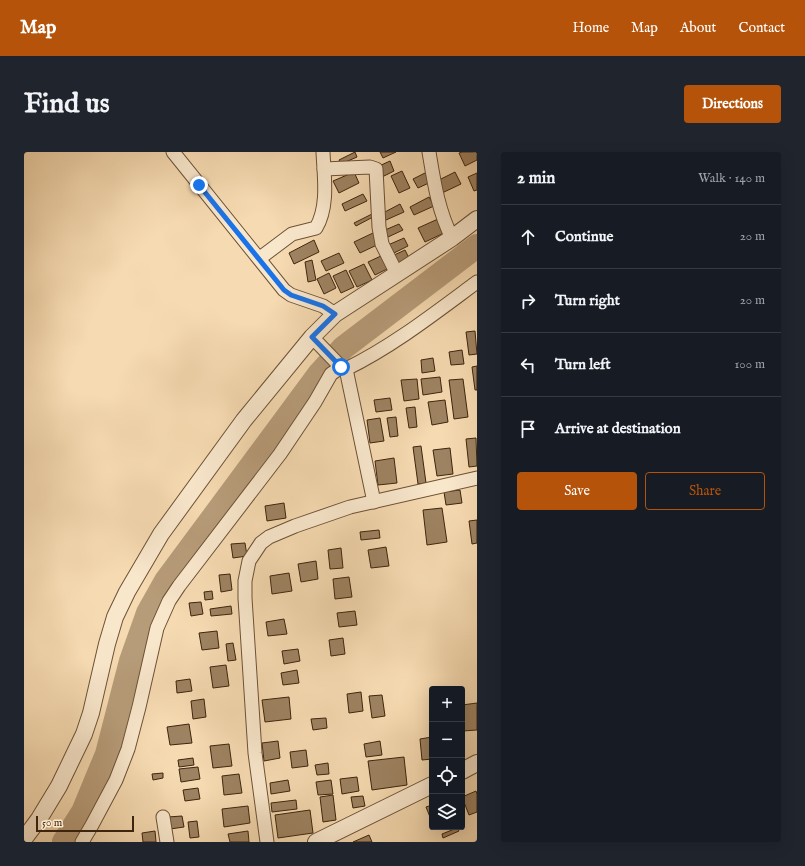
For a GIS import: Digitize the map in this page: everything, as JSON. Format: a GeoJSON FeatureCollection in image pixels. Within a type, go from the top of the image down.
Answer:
{"type":"FeatureCollection","features":[{"type":"Feature","properties":{"kind":"street"},"geometry":{"type":"LineString","coordinates":[[173,152],[260,258],[284,290],[291,295],[323,306],[335,314]]}},
{"type":"Feature","properties":{"kind":"street"},"geometry":{"type":"LineString","coordinates":[[260,258],[292,234],[316,228],[323,209],[323,152]]}},
{"type":"Feature","properties":{"kind":"street"},"geometry":{"type":"LineString","coordinates":[[429,152],[434,188],[445,223],[452,238]]}},
{"type":"Feature","properties":{"kind":"street"},"geometry":{"type":"LineString","coordinates":[[324,169],[370,167],[376,170],[379,227],[382,244],[397,274]]}},
{"type":"Feature","properties":{"kind":"street"},"geometry":{"type":"LineString","coordinates":[[24,839],[39,819],[59,786],[84,734],[91,713],[107,644],[115,617],[127,592],[161,534],[244,420],[317,341],[335,314],[452,238],[477,219]]}},
{"type":"Feature","properties":{"kind":"street"},"geometry":{"type":"LineString","coordinates":[[82,842],[116,780],[128,748],[157,628],[169,601],[178,586],[280,454],[332,374],[342,366],[382,349],[407,333],[477,282]]}},
{"type":"Feature","properties":{"kind":"street"},"geometry":{"type":"LineString","coordinates":[[317,341],[342,366],[374,502]]}},
{"type":"Feature","properties":{"kind":"street"},"geometry":{"type":"LineString","coordinates":[[266,842],[255,753],[247,633],[245,580],[249,561],[261,544],[269,537],[295,526],[350,507],[477,478]]}},
{"type":"Feature","properties":{"kind":"street"},"geometry":{"type":"LineString","coordinates":[[465,770],[477,764]]}},
{"type":"Feature","properties":{"kind":"street"},"geometry":{"type":"LineString","coordinates":[[316,842],[429,786]]}},
{"type":"Feature","properties":{"kind":"street"},"geometry":{"type":"LineString","coordinates":[[163,817],[167,842]]}},
{"type":"Feature","properties":{"kind":"building"},"geometry":{"type":"Polygon","coordinates":[[[355,152],[357,157],[341,164],[339,160],[355,152]]]}},
{"type":"Feature","properties":{"kind":"building"},"geometry":{"type":"Polygon","coordinates":[[[380,152],[396,152],[383,158],[380,152]]]}},
{"type":"Feature","properties":{"kind":"building"},"geometry":{"type":"Polygon","coordinates":[[[477,152],[477,160],[465,166],[459,153],[477,152]]]}},
{"type":"Feature","properties":{"kind":"building"},"geometry":{"type":"Polygon","coordinates":[[[390,161],[394,171],[382,177],[377,167],[390,161]]]}},
{"type":"Feature","properties":{"kind":"building"},"geometry":{"type":"Polygon","coordinates":[[[402,171],[410,188],[399,193],[391,176],[402,171]]]}},
{"type":"Feature","properties":{"kind":"building"},"geometry":{"type":"Polygon","coordinates":[[[354,172],[359,183],[339,193],[333,181],[354,172]]]}},
{"type":"Feature","properties":{"kind":"building"},"geometry":{"type":"Polygon","coordinates":[[[427,172],[431,182],[418,188],[413,179],[427,172]]]}},
{"type":"Feature","properties":{"kind":"building"},"geometry":{"type":"Polygon","coordinates":[[[455,172],[461,184],[442,193],[437,181],[455,172]]]}},
{"type":"Feature","properties":{"kind":"building"},"geometry":{"type":"Polygon","coordinates":[[[477,173],[477,190],[474,191],[468,177],[477,173]]]}},
{"type":"Feature","properties":{"kind":"building"},"geometry":{"type":"Polygon","coordinates":[[[363,194],[367,201],[345,211],[342,204],[363,194]]]}},
{"type":"Feature","properties":{"kind":"building"},"geometry":{"type":"Polygon","coordinates":[[[429,197],[434,206],[414,215],[410,207],[429,197]]]}},
{"type":"Feature","properties":{"kind":"building"},"geometry":{"type":"Polygon","coordinates":[[[400,204],[404,212],[386,220],[383,213],[400,204]]]}},
{"type":"Feature","properties":{"kind":"building"},"geometry":{"type":"Polygon","coordinates":[[[372,214],[373,217],[356,226],[354,223],[372,214]]]}},
{"type":"Feature","properties":{"kind":"building"},"geometry":{"type":"Polygon","coordinates":[[[438,219],[444,233],[425,242],[418,228],[438,219]]]}},
{"type":"Feature","properties":{"kind":"building"},"geometry":{"type":"Polygon","coordinates":[[[399,224],[403,230],[388,237],[385,230],[399,224]]]}},
{"type":"Feature","properties":{"kind":"building"},"geometry":{"type":"Polygon","coordinates":[[[373,233],[379,244],[360,253],[354,242],[373,233]]]}},
{"type":"Feature","properties":{"kind":"building"},"geometry":{"type":"Polygon","coordinates":[[[404,238],[408,246],[392,254],[388,245],[404,238]]]}},
{"type":"Feature","properties":{"kind":"building"},"geometry":{"type":"Polygon","coordinates":[[[314,240],[319,252],[294,264],[289,253],[314,240]]]}},
{"type":"Feature","properties":{"kind":"building"},"geometry":{"type":"Polygon","coordinates":[[[405,250],[409,258],[394,266],[390,257],[405,250]]]}},
{"type":"Feature","properties":{"kind":"building"},"geometry":{"type":"Polygon","coordinates":[[[339,253],[344,263],[326,271],[321,261],[339,253]]]}},
{"type":"Feature","properties":{"kind":"building"},"geometry":{"type":"Polygon","coordinates":[[[383,255],[389,268],[375,275],[368,262],[383,255]]]}},
{"type":"Feature","properties":{"kind":"building"},"geometry":{"type":"Polygon","coordinates":[[[312,260],[316,280],[308,282],[305,262],[312,260]]]}},
{"type":"Feature","properties":{"kind":"building"},"geometry":{"type":"Polygon","coordinates":[[[364,264],[372,280],[357,287],[349,271],[364,264]]]}},
{"type":"Feature","properties":{"kind":"building"},"geometry":{"type":"Polygon","coordinates":[[[346,270],[354,287],[341,293],[333,276],[346,270]]]}},
{"type":"Feature","properties":{"kind":"building"},"geometry":{"type":"Polygon","coordinates":[[[329,273],[336,288],[324,294],[317,279],[329,273]]]}},
{"type":"Feature","properties":{"kind":"building"},"geometry":{"type":"Polygon","coordinates":[[[475,331],[477,354],[469,355],[466,332],[475,331]]]}},
{"type":"Feature","properties":{"kind":"building"},"geometry":{"type":"Polygon","coordinates":[[[462,350],[464,364],[451,365],[449,352],[462,350]]]}},
{"type":"Feature","properties":{"kind":"building"},"geometry":{"type":"Polygon","coordinates":[[[433,358],[435,371],[422,373],[421,360],[433,358]]]}},
{"type":"Feature","properties":{"kind":"building"},"geometry":{"type":"Polygon","coordinates":[[[477,366],[477,390],[475,390],[472,367],[477,366]]]}},
{"type":"Feature","properties":{"kind":"building"},"geometry":{"type":"Polygon","coordinates":[[[440,377],[442,392],[423,395],[421,379],[440,377]]]}},
{"type":"Feature","properties":{"kind":"building"},"geometry":{"type":"Polygon","coordinates":[[[417,379],[419,399],[404,401],[401,380],[417,379]]]}},
{"type":"Feature","properties":{"kind":"building"},"geometry":{"type":"Polygon","coordinates":[[[463,379],[468,417],[454,419],[449,380],[463,379]]]}},
{"type":"Feature","properties":{"kind":"building"},"geometry":{"type":"Polygon","coordinates":[[[390,398],[392,410],[376,412],[374,400],[390,398]]]}},
{"type":"Feature","properties":{"kind":"building"},"geometry":{"type":"Polygon","coordinates":[[[445,400],[448,422],[432,425],[428,402],[445,400]]]}},
{"type":"Feature","properties":{"kind":"building"},"geometry":{"type":"Polygon","coordinates":[[[415,407],[417,427],[409,428],[406,408],[415,407]]]}},
{"type":"Feature","properties":{"kind":"building"},"geometry":{"type":"Polygon","coordinates":[[[396,417],[398,436],[390,437],[387,418],[396,417]]]}},
{"type":"Feature","properties":{"kind":"building"},"geometry":{"type":"Polygon","coordinates":[[[380,418],[384,441],[370,443],[367,420],[380,418]]]}},
{"type":"Feature","properties":{"kind":"building"},"geometry":{"type":"Polygon","coordinates":[[[476,438],[477,466],[469,467],[466,439],[476,438]]]}},
{"type":"Feature","properties":{"kind":"building"},"geometry":{"type":"Polygon","coordinates":[[[421,446],[426,483],[418,484],[413,447],[421,446]]]}},
{"type":"Feature","properties":{"kind":"building"},"geometry":{"type":"Polygon","coordinates":[[[450,448],[453,474],[437,476],[433,450],[450,448]]]}},
{"type":"Feature","properties":{"kind":"building"},"geometry":{"type":"Polygon","coordinates":[[[394,458],[397,483],[378,485],[375,461],[394,458]]]}},
{"type":"Feature","properties":{"kind":"building"},"geometry":{"type":"Polygon","coordinates":[[[460,490],[462,503],[446,505],[444,492],[460,490]]]}},
{"type":"Feature","properties":{"kind":"building"},"geometry":{"type":"Polygon","coordinates":[[[284,503],[286,518],[267,521],[265,506],[284,503]]]}},
{"type":"Feature","properties":{"kind":"building"},"geometry":{"type":"Polygon","coordinates":[[[442,508],[447,542],[427,545],[423,510],[442,508]]]}},
{"type":"Feature","properties":{"kind":"building"},"geometry":{"type":"Polygon","coordinates":[[[477,520],[477,543],[472,544],[469,521],[477,520]]]}},
{"type":"Feature","properties":{"kind":"building"},"geometry":{"type":"Polygon","coordinates":[[[379,530],[380,538],[361,540],[360,532],[379,530]]]}},
{"type":"Feature","properties":{"kind":"building"},"geometry":{"type":"Polygon","coordinates":[[[245,543],[247,556],[233,558],[231,544],[245,543]]]}},
{"type":"Feature","properties":{"kind":"building"},"geometry":{"type":"Polygon","coordinates":[[[386,547],[389,566],[371,568],[368,550],[386,547]]]}},
{"type":"Feature","properties":{"kind":"building"},"geometry":{"type":"Polygon","coordinates":[[[341,548],[343,568],[330,569],[328,550],[341,548]]]}},
{"type":"Feature","properties":{"kind":"building"},"geometry":{"type":"Polygon","coordinates":[[[316,561],[318,579],[301,582],[298,564],[316,561]]]}},
{"type":"Feature","properties":{"kind":"building"},"geometry":{"type":"Polygon","coordinates":[[[289,573],[292,591],[272,594],[270,576],[289,573]]]}},
{"type":"Feature","properties":{"kind":"building"},"geometry":{"type":"Polygon","coordinates":[[[230,574],[232,590],[221,592],[219,575],[230,574]]]}},
{"type":"Feature","properties":{"kind":"building"},"geometry":{"type":"Polygon","coordinates":[[[349,577],[352,597],[335,599],[333,579],[349,577]]]}},
{"type":"Feature","properties":{"kind":"building"},"geometry":{"type":"Polygon","coordinates":[[[212,591],[213,599],[205,600],[204,592],[212,591]]]}},
{"type":"Feature","properties":{"kind":"building"},"geometry":{"type":"Polygon","coordinates":[[[201,602],[203,614],[191,616],[189,603],[201,602]]]}},
{"type":"Feature","properties":{"kind":"building"},"geometry":{"type":"Polygon","coordinates":[[[231,606],[232,614],[211,616],[210,609],[231,606]]]}},
{"type":"Feature","properties":{"kind":"building"},"geometry":{"type":"Polygon","coordinates":[[[355,611],[357,625],[339,627],[337,613],[355,611]]]}},
{"type":"Feature","properties":{"kind":"building"},"geometry":{"type":"Polygon","coordinates":[[[284,619],[287,634],[268,636],[266,622],[284,619]]]}},
{"type":"Feature","properties":{"kind":"building"},"geometry":{"type":"Polygon","coordinates":[[[217,631],[219,648],[202,650],[199,633],[217,631]]]}},
{"type":"Feature","properties":{"kind":"building"},"geometry":{"type":"Polygon","coordinates":[[[343,638],[345,654],[331,656],[329,640],[343,638]]]}},
{"type":"Feature","properties":{"kind":"building"},"geometry":{"type":"Polygon","coordinates":[[[233,643],[236,660],[228,661],[226,644],[233,643]]]}},
{"type":"Feature","properties":{"kind":"building"},"geometry":{"type":"Polygon","coordinates":[[[298,649],[300,661],[284,664],[282,651],[298,649]]]}},
{"type":"Feature","properties":{"kind":"building"},"geometry":{"type":"Polygon","coordinates":[[[226,665],[229,686],[213,688],[210,667],[226,665]]]}},
{"type":"Feature","properties":{"kind":"building"},"geometry":{"type":"Polygon","coordinates":[[[297,670],[299,683],[283,685],[281,673],[297,670]]]}},
{"type":"Feature","properties":{"kind":"building"},"geometry":{"type":"Polygon","coordinates":[[[190,679],[192,691],[177,693],[176,681],[190,679]]]}},
{"type":"Feature","properties":{"kind":"building"},"geometry":{"type":"Polygon","coordinates":[[[361,692],[363,711],[349,713],[347,694],[361,692]]]}},
{"type":"Feature","properties":{"kind":"building"},"geometry":{"type":"Polygon","coordinates":[[[382,695],[385,716],[372,718],[369,696],[382,695]]]}},
{"type":"Feature","properties":{"kind":"building"},"geometry":{"type":"Polygon","coordinates":[[[289,697],[291,719],[265,722],[262,700],[289,697]]]}},
{"type":"Feature","properties":{"kind":"building"},"geometry":{"type":"Polygon","coordinates":[[[204,699],[206,717],[193,719],[191,701],[204,699]]]}},
{"type":"Feature","properties":{"kind":"building"},"geometry":{"type":"Polygon","coordinates":[[[477,703],[477,730],[465,731],[465,705],[477,703]]]}},
{"type":"Feature","properties":{"kind":"building"},"geometry":{"type":"Polygon","coordinates":[[[326,718],[327,728],[313,730],[311,719],[326,718]]]}},
{"type":"Feature","properties":{"kind":"building"},"geometry":{"type":"Polygon","coordinates":[[[189,724],[192,743],[170,745],[167,727],[189,724]]]}},
{"type":"Feature","properties":{"kind":"building"},"geometry":{"type":"Polygon","coordinates":[[[429,738],[429,759],[422,760],[420,739],[429,738]]]}},
{"type":"Feature","properties":{"kind":"building"},"geometry":{"type":"Polygon","coordinates":[[[278,741],[280,758],[264,761],[262,743],[278,741]]]}},
{"type":"Feature","properties":{"kind":"building"},"geometry":{"type":"Polygon","coordinates":[[[380,741],[382,755],[366,757],[364,744],[380,741]]]}},
{"type":"Feature","properties":{"kind":"building"},"geometry":{"type":"Polygon","coordinates":[[[229,744],[232,766],[213,768],[210,746],[229,744]]]}},
{"type":"Feature","properties":{"kind":"building"},"geometry":{"type":"Polygon","coordinates":[[[306,750],[308,766],[292,768],[290,752],[306,750]]]}},
{"type":"Feature","properties":{"kind":"building"},"geometry":{"type":"Polygon","coordinates":[[[404,757],[407,785],[372,790],[368,761],[404,757]]]}},
{"type":"Feature","properties":{"kind":"building"},"geometry":{"type":"Polygon","coordinates":[[[193,758],[194,765],[179,767],[178,760],[193,758]]]}},
{"type":"Feature","properties":{"kind":"building"},"geometry":{"type":"Polygon","coordinates":[[[328,763],[329,774],[317,775],[315,765],[328,763]]]}},
{"type":"Feature","properties":{"kind":"building"},"geometry":{"type":"Polygon","coordinates":[[[198,767],[200,779],[181,782],[179,769],[198,767]]]}},
{"type":"Feature","properties":{"kind":"building"},"geometry":{"type":"Polygon","coordinates":[[[163,773],[163,778],[153,780],[152,774],[163,773]]]}},
{"type":"Feature","properties":{"kind":"building"},"geometry":{"type":"Polygon","coordinates":[[[239,774],[242,793],[224,795],[222,776],[239,774]]]}},
{"type":"Feature","properties":{"kind":"building"},"geometry":{"type":"Polygon","coordinates":[[[357,777],[359,791],[342,794],[340,779],[357,777]]]}},
{"type":"Feature","properties":{"kind":"building"},"geometry":{"type":"Polygon","coordinates":[[[288,780],[290,791],[271,794],[270,783],[288,780]]]}},
{"type":"Feature","properties":{"kind":"building"},"geometry":{"type":"Polygon","coordinates":[[[331,780],[333,794],[318,795],[316,782],[331,780]]]}},
{"type":"Feature","properties":{"kind":"building"},"geometry":{"type":"Polygon","coordinates":[[[198,788],[200,799],[185,801],[183,790],[198,788]]]}},
{"type":"Feature","properties":{"kind":"building"},"geometry":{"type":"Polygon","coordinates":[[[476,791],[477,812],[469,815],[465,805],[465,796],[476,791]]]}},
{"type":"Feature","properties":{"kind":"building"},"geometry":{"type":"Polygon","coordinates":[[[333,795],[336,820],[323,822],[320,797],[333,795]]]}},
{"type":"Feature","properties":{"kind":"building"},"geometry":{"type":"Polygon","coordinates":[[[363,796],[365,806],[353,808],[351,797],[363,796]]]}},
{"type":"Feature","properties":{"kind":"building"},"geometry":{"type":"Polygon","coordinates":[[[296,800],[297,809],[272,812],[271,803],[296,800]]]}},
{"type":"Feature","properties":{"kind":"building"},"geometry":{"type":"Polygon","coordinates":[[[248,806],[250,823],[224,827],[222,809],[248,806]]]}},
{"type":"Feature","properties":{"kind":"building"},"geometry":{"type":"Polygon","coordinates":[[[429,806],[429,814],[426,807],[429,806]]]}},
{"type":"Feature","properties":{"kind":"building"},"geometry":{"type":"Polygon","coordinates":[[[310,810],[313,833],[278,838],[275,815],[310,810]]]}},
{"type":"Feature","properties":{"kind":"building"},"geometry":{"type":"Polygon","coordinates":[[[182,816],[184,827],[170,829],[168,817],[182,816]]]}},
{"type":"Feature","properties":{"kind":"building"},"geometry":{"type":"Polygon","coordinates":[[[197,821],[199,837],[190,838],[188,822],[197,821]]]}},
{"type":"Feature","properties":{"kind":"building"},"geometry":{"type":"Polygon","coordinates":[[[452,830],[459,831],[443,838],[442,834],[452,830]]]}},
{"type":"Feature","properties":{"kind":"building"},"geometry":{"type":"Polygon","coordinates":[[[155,831],[156,842],[143,842],[142,833],[155,831]]]}},
{"type":"Feature","properties":{"kind":"building"},"geometry":{"type":"Polygon","coordinates":[[[248,831],[249,842],[230,842],[228,834],[248,831]]]}},
{"type":"Feature","properties":{"kind":"building"},"geometry":{"type":"Polygon","coordinates":[[[369,835],[372,842],[353,842],[369,835]]]}},
{"type":"Feature","properties":{"kind":"waterway"},"geometry":{"type":"LineString","coordinates":[[64,842],[83,812],[107,754],[131,661],[148,613],[166,581],[320,373],[343,348],[477,246]]}},
{"type":"Feature","properties":{"kind":"route"},"geometry":{"type":"LineString","coordinates":[[199,185],[260,258],[284,290],[291,295],[323,306],[335,314],[312,337],[317,340],[341,367]]}}]}
